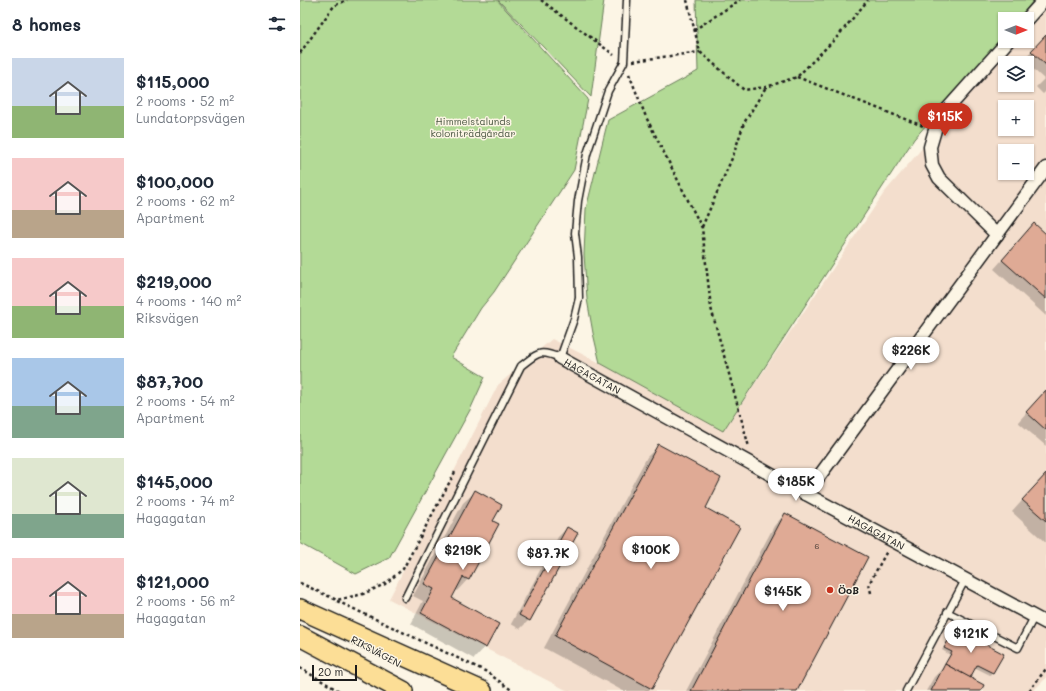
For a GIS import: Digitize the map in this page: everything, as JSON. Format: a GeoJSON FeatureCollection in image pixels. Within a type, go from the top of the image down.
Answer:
{"type":"FeatureCollection","features":[{"type":"Feature","properties":{"kind":"highway","name":"RIKSVÄGEN"},"geometry":{"type":"LineString","coordinates":[[300,609],[451,691]]}},
{"type":"Feature","properties":{"kind":"highway"},"geometry":{"type":"LineString","coordinates":[[300,609],[482,691]]}},
{"type":"Feature","properties":{"kind":"highway"},"geometry":{"type":"LineString","coordinates":[[306,639],[382,691]]}},
{"type":"Feature","properties":{"kind":"highway"},"geometry":{"type":"LineString","coordinates":[[306,639],[403,691]]}},
{"type":"Feature","properties":{"kind":"street"},"geometry":{"type":"LineString","coordinates":[[1033,12],[1044,0]]}},
{"type":"Feature","properties":{"kind":"street"},"geometry":{"type":"LineString","coordinates":[[997,235],[939,178],[932,165],[930,147],[934,130],[942,116],[1002,48]]}},
{"type":"Feature","properties":{"kind":"street"},"geometry":{"type":"LineString","coordinates":[[806,494],[1046,168]]}},
{"type":"Feature","properties":{"kind":"street","name":"HAGAGATAN"},"geometry":{"type":"LineString","coordinates":[[560,358],[806,494],[1046,623]]}},
{"type":"Feature","properties":{"kind":"lane"},"geometry":{"type":"LineString","coordinates":[[404,598],[521,366],[540,352],[549,353],[560,358],[574,319],[579,298],[578,256],[575,233],[578,201],[587,154],[608,91],[624,62],[627,0]]}},
{"type":"Feature","properties":{"kind":"lane"},"geometry":{"type":"LineString","coordinates":[[906,691],[965,580]]}},
{"type":"Feature","properties":{"kind":"lane"},"geometry":{"type":"LineString","coordinates":[[947,612],[1018,648],[1034,617]]}},
{"type":"Feature","properties":{"kind":"path"},"geometry":{"type":"LineString","coordinates":[[300,53],[334,6],[347,0]]}},
{"type":"Feature","properties":{"kind":"path"},"geometry":{"type":"LineString","coordinates":[[687,0],[700,52],[744,90],[766,87],[797,77],[838,36],[868,0]]}},
{"type":"Feature","properties":{"kind":"path"},"geometry":{"type":"LineString","coordinates":[[694,30],[740,0]]}},
{"type":"Feature","properties":{"kind":"path"},"geometry":{"type":"LineString","coordinates":[[624,62],[646,117],[702,228],[711,308],[753,465]]}},
{"type":"Feature","properties":{"kind":"path"},"geometry":{"type":"LineString","coordinates":[[797,77],[934,130]]}},
{"type":"Feature","properties":{"kind":"path"},"geometry":{"type":"LineString","coordinates":[[702,228],[733,156],[744,122],[766,87]]}},
{"type":"Feature","properties":{"kind":"path"},"geometry":{"type":"LineString","coordinates":[[337,600],[363,594],[385,584],[402,569],[455,471]]}},
{"type":"Feature","properties":{"kind":"path"},"geometry":{"type":"LineString","coordinates":[[872,592],[870,584],[893,540]]}},
{"type":"Feature","properties":{"kind":"path"},"geometry":{"type":"LineString","coordinates":[[300,583],[485,671],[514,691]]}},
{"type":"Feature","properties":{"kind":"path"},"geometry":{"type":"LineString","coordinates":[[300,668],[339,691]]}},
{"type":"Feature","properties":{"kind":"path"},"geometry":{"type":"LineString","coordinates":[[1029,691],[1046,669]]}},
{"type":"Feature","properties":{"kind":"shaded area"},"geometry":{"type":"Polygon","coordinates":[[[1046,9],[1046,678],[1033,691],[568,691],[389,599],[498,385],[552,339],[600,363],[723,431],[884,193],[964,99],[998,62],[998,92],[1034,92],[1034,56],[1003,56],[1011,48],[1034,48],[1034,22],[1046,9]]]}},
{"type":"Feature","properties":{"kind":"green space","name":"Himmelstalunds koloniträdgårdar"},"geometry":{"type":"Polygon","coordinates":[[[300,0],[497,0],[588,99],[574,170],[494,292],[481,308],[451,357],[485,377],[470,410],[389,558],[356,574],[300,543],[300,0]]]}},
{"type":"Feature","properties":{"kind":"green space"},"geometry":{"type":"Polygon","coordinates":[[[498,0],[604,0],[591,97],[498,0]]]}},
{"type":"Feature","properties":{"kind":"green space"},"geometry":{"type":"Polygon","coordinates":[[[696,0],[1034,0],[1024,12],[998,12],[998,42],[914,139],[723,431],[600,363],[587,299],[584,254],[586,209],[608,120],[698,71],[696,0]]]}},
{"type":"Feature","properties":{"kind":"building"},"geometry":{"type":"Polygon","coordinates":[[[1046,35],[1046,65],[1031,51],[1046,35]]]}},
{"type":"Feature","properties":{"kind":"building"},"geometry":{"type":"Polygon","coordinates":[[[1034,223],[1046,234],[1046,299],[1002,260],[1034,223]]]}},
{"type":"Feature","properties":{"kind":"building"},"geometry":{"type":"Polygon","coordinates":[[[1046,390],[1046,430],[1026,412],[1046,390]]]}},
{"type":"Feature","properties":{"kind":"building"},"geometry":{"type":"Polygon","coordinates":[[[658,444],[721,478],[706,508],[740,527],[652,689],[555,636],[658,444]]]}},
{"type":"Feature","properties":{"kind":"building"},"geometry":{"type":"Polygon","coordinates":[[[1046,474],[1046,521],[1022,500],[1046,474]]]}},
{"type":"Feature","properties":{"kind":"building"},"geometry":{"type":"Polygon","coordinates":[[[475,490],[502,505],[493,521],[499,524],[469,580],[463,577],[452,598],[499,624],[486,648],[421,613],[434,589],[424,584],[475,490]]]}},
{"type":"Feature","properties":{"kind":"building"},"geometry":{"type":"Polygon","coordinates":[[[785,513],[868,557],[797,691],[691,691],[785,513]]]}},
{"type":"Feature","properties":{"kind":"building"},"geometry":{"type":"Polygon","coordinates":[[[567,527],[578,533],[530,621],[519,615],[567,527]]]}},
{"type":"Feature","properties":{"kind":"building"},"geometry":{"type":"Polygon","coordinates":[[[955,628],[1004,654],[993,673],[977,665],[970,678],[945,664],[952,652],[944,648],[955,628]]]}},
{"type":"Feature","properties":{"kind":"building"},"geometry":{"type":"Polygon","coordinates":[[[945,664],[984,685],[981,691],[931,691],[945,664]]]}},
{"type":"Feature","properties":{"kind":"place","name":"ÖoB"},"geometry":{"type":"Point","coordinates":[830,590]}}]}
